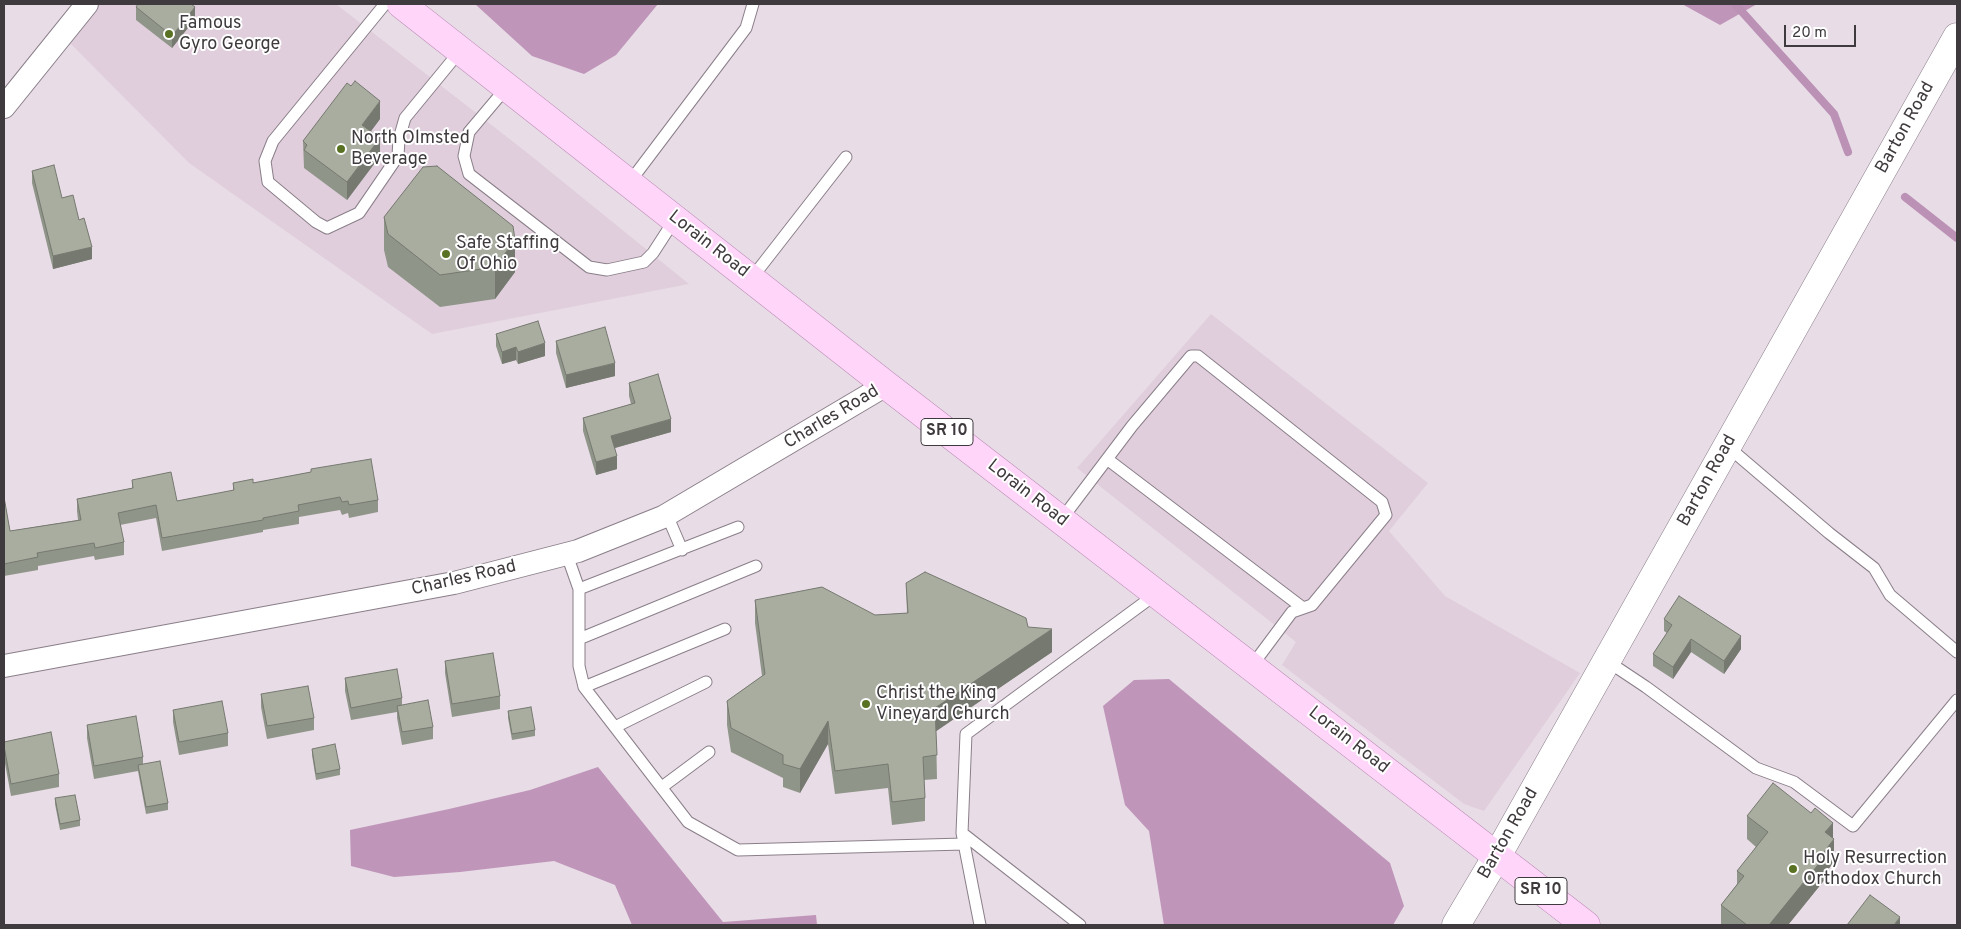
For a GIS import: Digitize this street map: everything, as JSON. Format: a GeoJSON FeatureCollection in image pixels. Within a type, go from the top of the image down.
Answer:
{"type":"FeatureCollection","features":[{"type":"Feature","properties":{"kind":"main road","name":"Lorain Road"},"geometry":{"type":"LineString","coordinates":[[401,4],[886,386],[1586,925]]}},
{"type":"Feature","properties":{"kind":"street"},"geometry":{"type":"LineString","coordinates":[[4,107],[86,4]]}},
{"type":"Feature","properties":{"kind":"street","name":"Barton Road"},"geometry":{"type":"LineString","coordinates":[[1456,925],[1497,856],[1957,37]]}},
{"type":"Feature","properties":{"kind":"street","name":"Charles Road"},"geometry":{"type":"LineString","coordinates":[[4,666],[454,583],[578,552],[667,515],[886,386]]}},
{"type":"Feature","properties":{"kind":"lane"},"geometry":{"type":"LineString","coordinates":[[385,4],[273,141],[265,161],[268,182],[316,222],[327,228],[359,213],[398,156],[399,139],[405,118],[460,51]]}},
{"type":"Feature","properties":{"kind":"lane"},"geometry":{"type":"LineString","coordinates":[[629,183],[746,28],[753,4]]}},
{"type":"Feature","properties":{"kind":"lane"},"geometry":{"type":"LineString","coordinates":[[507,87],[469,132],[464,156],[469,174],[589,267],[606,270],[644,262],[653,253],[675,220]]}},
{"type":"Feature","properties":{"kind":"lane"},"geometry":{"type":"LineString","coordinates":[[751,279],[846,157]]}},
{"type":"Feature","properties":{"kind":"lane"},"geometry":{"type":"LineString","coordinates":[[1061,520],[1191,356],[1198,356],[1382,502],[1386,515],[1312,605],[1292,612],[1251,667]]}},
{"type":"Feature","properties":{"kind":"lane"},"geometry":{"type":"LineString","coordinates":[[1727,446],[1829,533],[1874,568],[1890,595],[1957,652]]}},
{"type":"Feature","properties":{"kind":"lane"},"geometry":{"type":"LineString","coordinates":[[1108,459],[1303,608]]}},
{"type":"Feature","properties":{"kind":"lane"},"geometry":{"type":"LineString","coordinates":[[667,515],[682,550]]}},
{"type":"Feature","properties":{"kind":"lane"},"geometry":{"type":"LineString","coordinates":[[579,589],[738,527]]}},
{"type":"Feature","properties":{"kind":"lane"},"geometry":{"type":"LineString","coordinates":[[567,554],[579,589],[579,666],[584,687],[688,822],[738,850],[964,844]]}},
{"type":"Feature","properties":{"kind":"lane"},"geometry":{"type":"LineString","coordinates":[[579,639],[756,566]]}},
{"type":"Feature","properties":{"kind":"lane"},"geometry":{"type":"LineString","coordinates":[[981,924],[962,833],[966,734],[1156,594]]}},
{"type":"Feature","properties":{"kind":"lane"},"geometry":{"type":"LineString","coordinates":[[584,687],[725,629]]}},
{"type":"Feature","properties":{"kind":"lane"},"geometry":{"type":"LineString","coordinates":[[1607,661],[1646,687],[1756,768],[1794,782],[1854,826],[1957,700]]}},
{"type":"Feature","properties":{"kind":"lane"},"geometry":{"type":"LineString","coordinates":[[615,727],[706,682]]}},
{"type":"Feature","properties":{"kind":"lane"},"geometry":{"type":"LineString","coordinates":[[662,788],[709,752]]}},
{"type":"Feature","properties":{"kind":"lane"},"geometry":{"type":"LineString","coordinates":[[962,833],[1080,925]]}},
{"type":"Feature","properties":{"kind":"shaded area"},"geometry":{"type":"Polygon","coordinates":[[[90,4],[336,4],[525,151],[689,284],[432,334],[189,163],[64,37],[90,4]]]}},
{"type":"Feature","properties":{"kind":"shaded area"},"geometry":{"type":"Polygon","coordinates":[[[475,4],[658,4],[616,55],[584,74],[532,56],[475,4]]]}},
{"type":"Feature","properties":{"kind":"shaded area"},"geometry":{"type":"Polygon","coordinates":[[[1682,4],[1757,4],[1720,25],[1682,4]]]}},
{"type":"Feature","properties":{"kind":"shaded area"},"geometry":{"type":"Polygon","coordinates":[[[1211,314],[1428,483],[1389,531],[1445,596],[1580,673],[1484,811],[1464,804],[1282,665],[1296,642],[1077,468],[1211,314]]]}},
{"type":"Feature","properties":{"kind":"shaded area"},"geometry":{"type":"Polygon","coordinates":[[[1169,679],[1390,863],[1404,906],[1393,925],[1164,925],[1149,831],[1125,805],[1103,706],[1134,680],[1169,679]]]}},
{"type":"Feature","properties":{"kind":"shaded area"},"geometry":{"type":"Polygon","coordinates":[[[598,767],[723,922],[816,915],[817,925],[632,925],[615,885],[554,861],[460,872],[394,877],[351,866],[350,830],[530,790],[598,767]]]}},
{"type":"Feature","properties":{"kind":"building"},"geometry":{"type":"Polygon","coordinates":[[[138,4],[191,4],[195,7],[172,36],[136,7],[138,4]]]}},
{"type":"Feature","properties":{"kind":"building","name":"North Olmsted Beverage"},"geometry":{"type":"Polygon","coordinates":[[[355,81],[380,101],[362,125],[380,138],[347,182],[304,150],[307,145],[303,141],[347,83],[351,86],[355,81]]]}},
{"type":"Feature","properties":{"kind":"building"},"geometry":{"type":"Polygon","coordinates":[[[54,165],[62,198],[73,195],[79,220],[84,218],[92,247],[53,256],[32,171],[54,165]]]}},
{"type":"Feature","properties":{"kind":"building"},"geometry":{"type":"Polygon","coordinates":[[[437,166],[513,226],[515,240],[495,267],[440,275],[388,234],[384,217],[423,167],[437,166]]]}},
{"type":"Feature","properties":{"kind":"building"},"geometry":{"type":"Polygon","coordinates":[[[538,321],[545,343],[518,352],[516,347],[502,352],[496,334],[538,321]]]}},
{"type":"Feature","properties":{"kind":"building"},"geometry":{"type":"Polygon","coordinates":[[[605,327],[615,363],[566,375],[556,341],[605,327]]]}},
{"type":"Feature","properties":{"kind":"building"},"geometry":{"type":"Polygon","coordinates":[[[658,374],[671,419],[611,436],[617,456],[596,462],[583,418],[635,403],[629,383],[658,374]]]}},
{"type":"Feature","properties":{"kind":"building"},"geometry":{"type":"Polygon","coordinates":[[[371,459],[378,500],[349,505],[348,501],[342,502],[340,497],[298,505],[299,511],[263,518],[263,520],[162,538],[156,505],[118,513],[124,542],[95,548],[94,543],[37,553],[38,557],[4,564],[4,497],[10,531],[81,520],[77,499],[133,488],[132,480],[171,472],[177,501],[234,490],[233,483],[253,479],[253,483],[311,472],[311,469],[371,459]]]}},
{"type":"Feature","properties":{"kind":"building","name":"Christ the King Vineyard Church"},"geometry":{"type":"Polygon","coordinates":[[[925,572],[1026,618],[1028,627],[1052,629],[935,708],[937,755],[923,757],[925,798],[892,802],[888,764],[835,771],[828,721],[800,769],[783,764],[783,755],[731,728],[727,701],[765,674],[755,600],[822,587],[875,615],[908,613],[906,583],[925,572]]]}},
{"type":"Feature","properties":{"kind":"building"},"geometry":{"type":"Polygon","coordinates":[[[1679,596],[1741,636],[1724,661],[1691,639],[1673,667],[1653,654],[1672,625],[1664,619],[1679,596]]]}},
{"type":"Feature","properties":{"kind":"building"},"geometry":{"type":"Polygon","coordinates":[[[493,653],[500,696],[452,704],[445,661],[493,653]]]}},
{"type":"Feature","properties":{"kind":"building"},"geometry":{"type":"Polygon","coordinates":[[[397,669],[402,698],[351,708],[345,678],[397,669]]]}},
{"type":"Feature","properties":{"kind":"building"},"geometry":{"type":"Polygon","coordinates":[[[308,686],[314,718],[267,726],[261,694],[308,686]]]}},
{"type":"Feature","properties":{"kind":"building"},"geometry":{"type":"Polygon","coordinates":[[[428,700],[433,727],[402,732],[397,706],[428,700]]]}},
{"type":"Feature","properties":{"kind":"building"},"geometry":{"type":"Polygon","coordinates":[[[222,701],[228,733],[179,742],[173,710],[222,701]]]}},
{"type":"Feature","properties":{"kind":"building"},"geometry":{"type":"Polygon","coordinates":[[[531,707],[535,730],[512,734],[508,711],[531,707]]]}},
{"type":"Feature","properties":{"kind":"building"},"geometry":{"type":"Polygon","coordinates":[[[136,716],[143,757],[94,766],[87,725],[136,716]]]}},
{"type":"Feature","properties":{"kind":"building"},"geometry":{"type":"Polygon","coordinates":[[[51,732],[59,774],[11,784],[4,742],[51,732]]]}},
{"type":"Feature","properties":{"kind":"building"},"geometry":{"type":"Polygon","coordinates":[[[335,744],[340,769],[316,774],[312,749],[335,744]]]}},
{"type":"Feature","properties":{"kind":"building"},"geometry":{"type":"Polygon","coordinates":[[[160,761],[168,803],[146,807],[138,765],[160,761]]]}},
{"type":"Feature","properties":{"kind":"building","name":"Holy Resurrection Orthodox Church"},"geometry":{"type":"Polygon","coordinates":[[[1773,783],[1811,813],[1815,808],[1833,823],[1825,832],[1834,839],[1824,852],[1826,855],[1769,925],[1747,925],[1721,905],[1744,876],[1737,871],[1768,832],[1747,816],[1773,783]]]}},
{"type":"Feature","properties":{"kind":"building"},"geometry":{"type":"Polygon","coordinates":[[[75,795],[80,820],[60,824],[55,798],[75,795]]]}},
{"type":"Feature","properties":{"kind":"building"},"geometry":{"type":"Polygon","coordinates":[[[1870,895],[1900,917],[1894,925],[1847,925],[1870,895]]]}},
{"type":"Feature","properties":{"kind":"waterway"},"geometry":{"type":"LineString","coordinates":[[1735,4],[1834,114],[1848,152]]}},
{"type":"Feature","properties":{"kind":"waterway"},"geometry":{"type":"LineString","coordinates":[[1905,197],[1957,238]]}},
{"type":"Feature","properties":{"kind":"place","name":"Famous Gyro George"},"geometry":{"type":"Point","coordinates":[169,34]}},
{"type":"Feature","properties":{"kind":"place","name":"North Olmsted Beverage"},"geometry":{"type":"Point","coordinates":[341,149]}},
{"type":"Feature","properties":{"kind":"place","name":"Safe Staffing Of Ohio"},"geometry":{"type":"Point","coordinates":[446,254]}},
{"type":"Feature","properties":{"kind":"place","name":"Christ the King Vineyard Church"},"geometry":{"type":"Point","coordinates":[866,704]}},
{"type":"Feature","properties":{"kind":"place","name":"Holy Resurrection Orthodox Church"},"geometry":{"type":"Point","coordinates":[1793,869]}}]}
